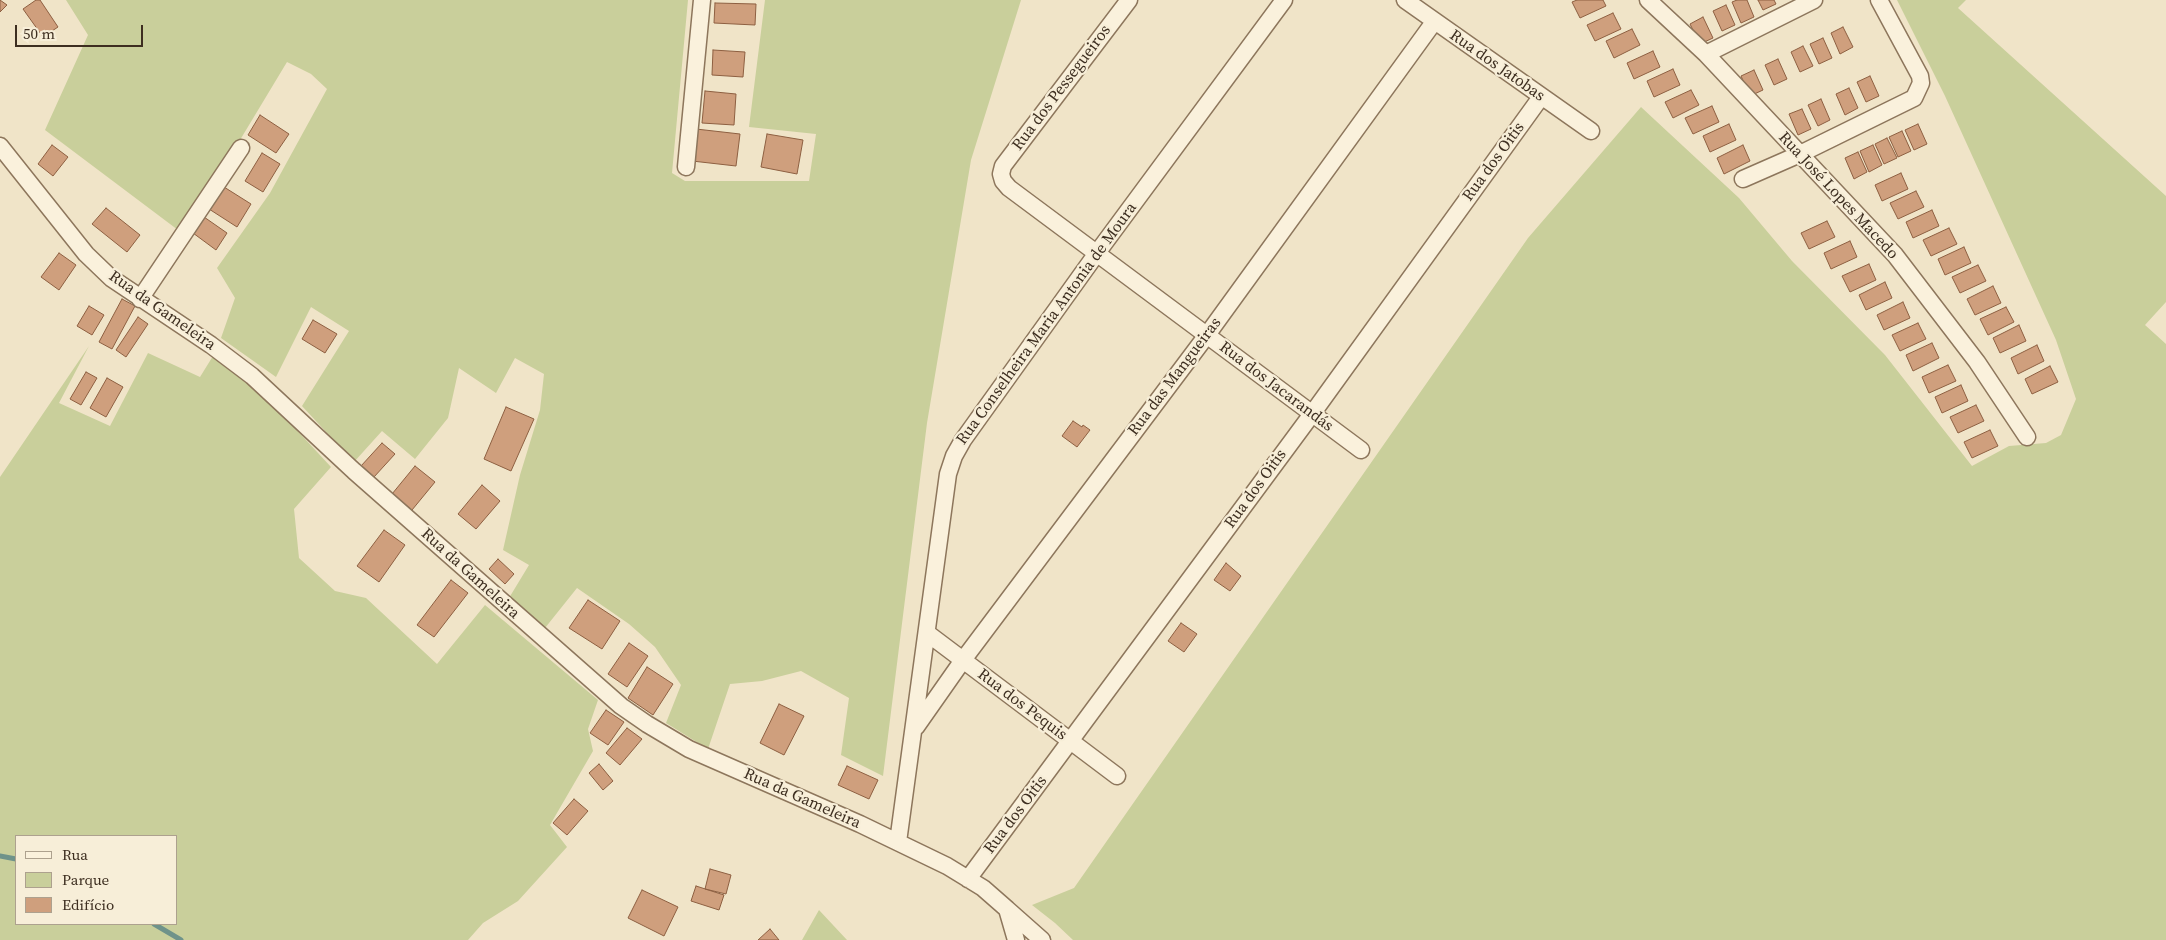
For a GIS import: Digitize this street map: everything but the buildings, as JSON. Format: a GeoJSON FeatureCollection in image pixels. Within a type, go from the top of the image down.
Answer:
{"type":"FeatureCollection","features":[{"type":"Feature","properties":{"kind":"street"},"geometry":{"type":"LineString","coordinates":[[686,167],[702,0]]}},
{"type":"Feature","properties":{"kind":"street","name":"Rua dos Pessegueiros"},"geometry":{"type":"LineString","coordinates":[[1002,178],[1003,166],[1129,0]]}},
{"type":"Feature","properties":{"kind":"street","name":"Rua Conselheira Maria Antonia de Moura"},"geometry":{"type":"LineString","coordinates":[[898,842],[948,474],[954,456],[1096,254],[1284,0]]}},
{"type":"Feature","properties":{"kind":"street","name":"Rua dos Jatobas"},"geometry":{"type":"LineString","coordinates":[[1405,0],[1591,131]]}},
{"type":"Feature","properties":{"kind":"street","name":"Rua José Lopes Macedo"},"geometry":{"type":"LineString","coordinates":[[1648,0],[1706,54],[1895,255],[1977,362],[2027,437]]}},
{"type":"Feature","properties":{"kind":"street"},"geometry":{"type":"LineString","coordinates":[[1706,54],[1814,0]]}},
{"type":"Feature","properties":{"kind":"street"},"geometry":{"type":"LineString","coordinates":[[1743,179],[1800,154],[1914,98],[1921,83],[1920,76],[1879,0]]}},
{"type":"Feature","properties":{"kind":"street","name":"Rua das Mangueiras"},"geometry":{"type":"LineString","coordinates":[[914,730],[963,660],[1206,335],[1434,22]]}},
{"type":"Feature","properties":{"kind":"street","name":"Rua dos Oitis"},"geometry":{"type":"LineString","coordinates":[[968,879],[1312,414],[1541,97]]}},
{"type":"Feature","properties":{"kind":"street","name":"Rua da Gameleira"},"geometry":{"type":"LineString","coordinates":[[0,146],[86,254],[111,278],[211,345],[252,376],[354,471],[621,706],[647,724],[689,748],[947,866],[968,879],[1007,909],[1042,940]]}},
{"type":"Feature","properties":{"kind":"street"},"geometry":{"type":"LineString","coordinates":[[140,299],[240,148]]}},
{"type":"Feature","properties":{"kind":"street","name":"Rua dos Jacarandás"},"geometry":{"type":"LineString","coordinates":[[1002,178],[1009,188],[1096,254],[1361,450]]}},
{"type":"Feature","properties":{"kind":"street","name":"Rua dos Pequis"},"geometry":{"type":"LineString","coordinates":[[927,633],[1117,776]]}},
{"type":"Feature","properties":{"kind":"street"},"geometry":{"type":"LineString","coordinates":[[1007,909],[1016,940]]}},
{"type":"Feature","properties":{"kind":"green space"},"geometry":{"type":"Polygon","coordinates":[[[66,0],[688,0],[672,173],[685,181],[809,181],[816,134],[749,127],[765,0],[1021,0],[971,160],[927,423],[883,776],[841,755],[849,698],[801,671],[762,681],[730,684],[708,749],[666,723],[681,685],[655,647],[629,624],[577,588],[545,628],[509,598],[529,565],[503,550],[520,475],[540,410],[544,374],[515,358],[496,393],[459,368],[448,418],[415,459],[382,431],[354,462],[302,406],[349,331],[311,307],[276,377],[221,338],[235,298],[217,268],[270,193],[327,89],[311,74],[287,62],[240,140],[178,230],[45,130],[88,35],[66,0]]]}},
{"type":"Feature","properties":{"kind":"green space"},"geometry":{"type":"Polygon","coordinates":[[[1897,0],[1966,0],[1958,8],[2166,196],[2166,302],[2145,325],[2166,344],[2166,940],[1073,940],[1032,905],[1074,888],[1528,238],[1641,107],[1739,198],[1792,261],[1885,355],[1972,466],[2009,446],[2046,443],[2061,435],[2076,399],[2056,340],[1945,96],[1897,0]]]}},
{"type":"Feature","properties":{"kind":"green space"},"geometry":{"type":"Polygon","coordinates":[[[89,346],[59,403],[110,426],[148,353],[200,377],[213,356],[268,399],[331,467],[294,509],[299,558],[335,591],[366,598],[437,664],[485,605],[598,700],[588,729],[593,751],[550,825],[567,847],[518,901],[483,923],[468,940],[0,940],[0,477],[89,346]]]}},
{"type":"Feature","properties":{"kind":"green space"},"geometry":{"type":"Polygon","coordinates":[[[819,910],[847,940],[802,940],[819,910]]]}},
{"type":"Feature","properties":{"kind":"waterway"},"geometry":{"type":"LineString","coordinates":[[0,856],[15,859]]}},
{"type":"Feature","properties":{"kind":"waterway"},"geometry":{"type":"LineString","coordinates":[[156,925],[181,940]]}}]}
